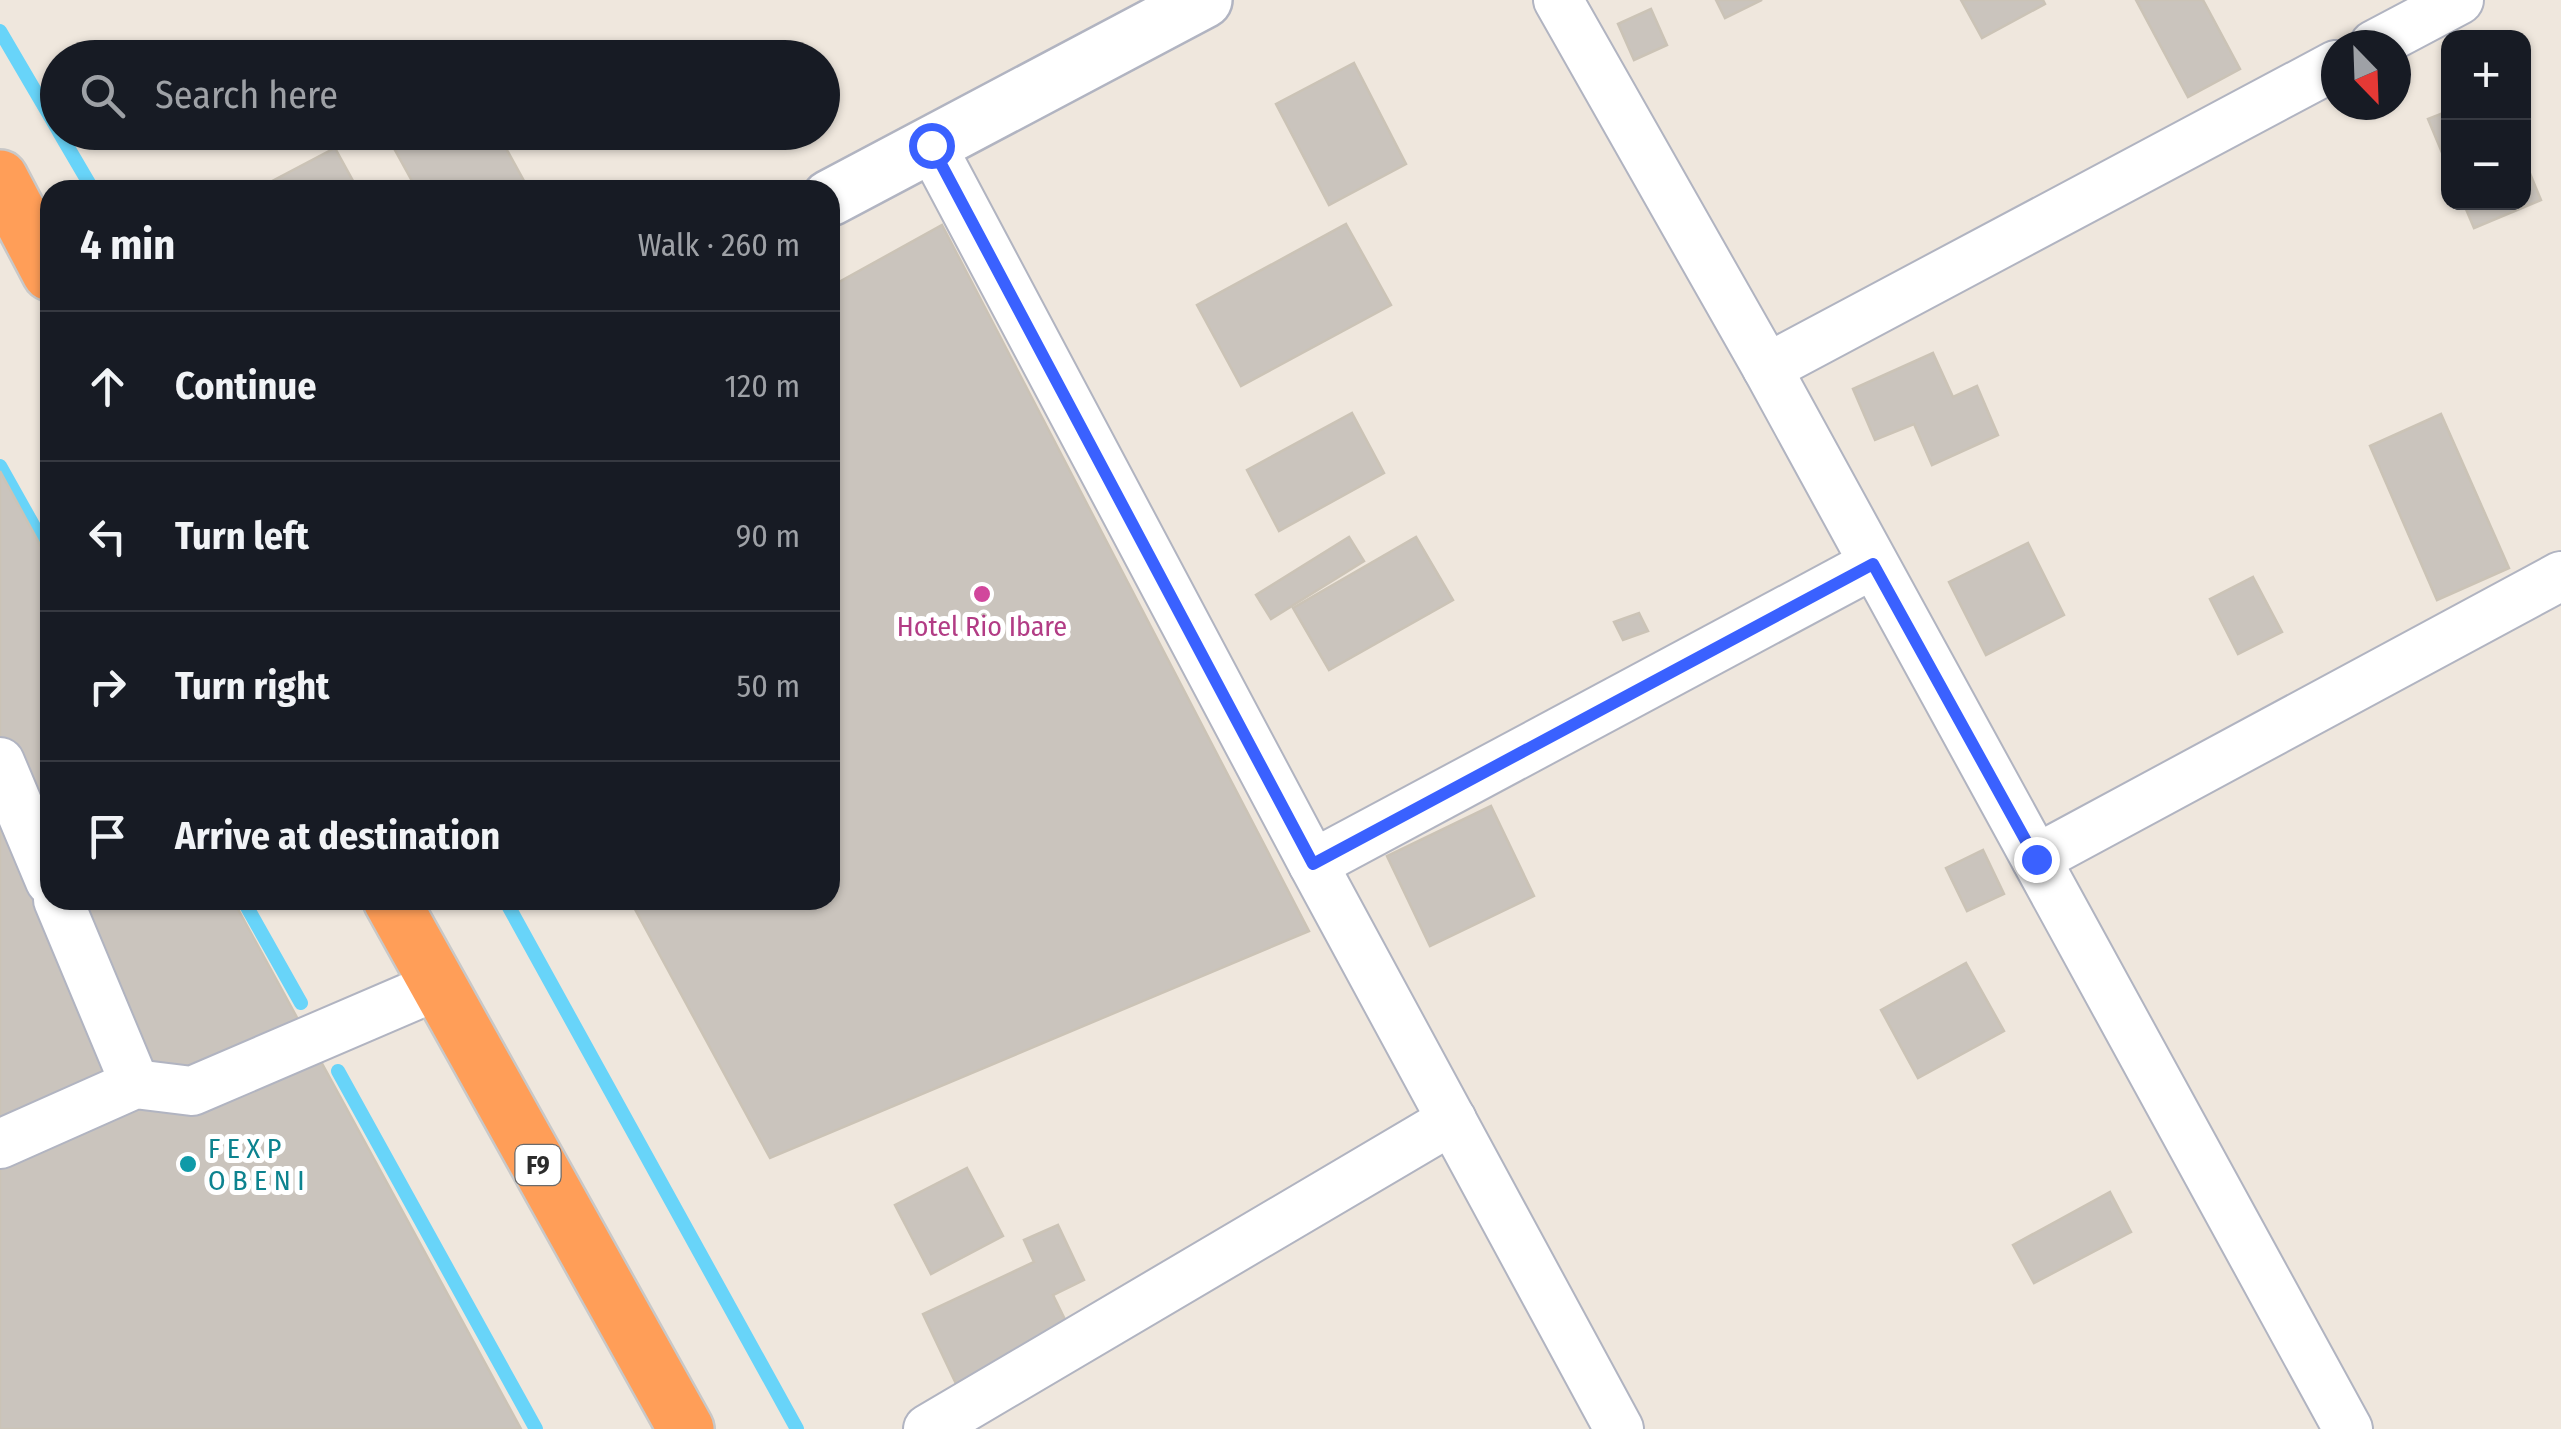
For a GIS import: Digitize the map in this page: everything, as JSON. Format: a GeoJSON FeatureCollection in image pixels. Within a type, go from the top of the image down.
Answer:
{"type":"FeatureCollection","features":[{"type":"Feature","properties":{"kind":"highway"},"geometry":{"type":"LineString","coordinates":[[0,178],[40,254]]}},
{"type":"Feature","properties":{"kind":"highway","name":"F9"},"geometry":{"type":"LineString","coordinates":[[397,910],[686,1429]]}},
{"type":"Feature","properties":{"kind":"street"},"geometry":{"type":"LineString","coordinates":[[840,193],[1204,0]]}},
{"type":"Feature","properties":{"kind":"street"},"geometry":{"type":"LineString","coordinates":[[1558,0],[1767,368],[2348,1429]]}},
{"type":"Feature","properties":{"kind":"street"},"geometry":{"type":"LineString","coordinates":[[2402,30],[2458,0]]}},
{"type":"Feature","properties":{"kind":"street"},"geometry":{"type":"LineString","coordinates":[[1767,368],[2321,73]]}},
{"type":"Feature","properties":{"kind":"street"},"geometry":{"type":"LineString","coordinates":[[931,145],[1619,1429]]}},
{"type":"Feature","properties":{"kind":"street"},"geometry":{"type":"LineString","coordinates":[[1313,864],[1873,564]]}},
{"type":"Feature","properties":{"kind":"street"},"geometry":{"type":"LineString","coordinates":[[2036,859],[2561,576]]}},
{"type":"Feature","properties":{"kind":"street"},"geometry":{"type":"LineString","coordinates":[[0,762],[40,857]]}},
{"type":"Feature","properties":{"kind":"street"},"geometry":{"type":"LineString","coordinates":[[62,910],[135,1084]]}},
{"type":"Feature","properties":{"kind":"street"},"geometry":{"type":"LineString","coordinates":[[0,1144],[135,1084],[192,1091],[438,985]]}},
{"type":"Feature","properties":{"kind":"street"},"geometry":{"type":"LineString","coordinates":[[928,1429],[1452,1120]]}},
{"type":"Feature","properties":{"kind":"building"},"geometry":{"type":"Polygon","coordinates":[[[1716,0],[1762,0],[1725,18],[1716,0]]]}},
{"type":"Feature","properties":{"kind":"building"},"geometry":{"type":"Polygon","coordinates":[[[1961,0],[2043,0],[2045,4],[1982,38],[1961,0]]]}},
{"type":"Feature","properties":{"kind":"building"},"geometry":{"type":"Polygon","coordinates":[[[2136,0],[2203,0],[2240,69],[2188,97],[2136,0]]]}},
{"type":"Feature","properties":{"kind":"building"},"geometry":{"type":"Polygon","coordinates":[[[1651,9],[1667,45],[1634,60],[1618,24],[1651,9]]]}},
{"type":"Feature","properties":{"kind":"building"},"geometry":{"type":"Polygon","coordinates":[[[1354,63],[1406,164],[1329,205],[1276,104],[1354,63]]]}},
{"type":"Feature","properties":{"kind":"building"},"geometry":{"type":"Polygon","coordinates":[[[2441,114],[2441,150],[2428,119],[2441,114]]]}},
{"type":"Feature","properties":{"kind":"building"},"geometry":{"type":"Polygon","coordinates":[[[336,150],[353,180],[274,180],[336,150]]]}},
{"type":"Feature","properties":{"kind":"building"},"geometry":{"type":"Polygon","coordinates":[[[395,150],[507,150],[523,180],[411,180],[395,150]]]}},
{"type":"Feature","properties":{"kind":"building"},"geometry":{"type":"Polygon","coordinates":[[[2531,176],[2541,200],[2531,204],[2531,176]]]}},
{"type":"Feature","properties":{"kind":"building"},"geometry":{"type":"Polygon","coordinates":[[[2466,210],[2517,210],[2474,228],[2466,210]]]}},
{"type":"Feature","properties":{"kind":"building"},"geometry":{"type":"Polygon","coordinates":[[[1346,224],[1391,305],[1241,386],[1197,305],[1346,224]]]}},
{"type":"Feature","properties":{"kind":"building","name":"Hotel Rio Ibare"},"geometry":{"type":"Polygon","coordinates":[[[942,225],[1309,931],[770,1158],[635,910],[840,910],[840,281],[942,225]]]}},
{"type":"Feature","properties":{"kind":"building"},"geometry":{"type":"Polygon","coordinates":[[[1933,353],[1953,397],[1977,386],[1998,435],[1932,465],[1914,424],[1875,440],[1853,389],[1933,353]]]}},
{"type":"Feature","properties":{"kind":"building"},"geometry":{"type":"Polygon","coordinates":[[[1352,413],[1384,473],[1279,531],[1247,470],[1352,413]]]}},
{"type":"Feature","properties":{"kind":"building"},"geometry":{"type":"Polygon","coordinates":[[[2441,414],[2509,568],[2437,600],[2370,446],[2441,414]]]}},
{"type":"Feature","properties":{"kind":"building","name":"F E X P O B E N I"},"geometry":{"type":"Polygon","coordinates":[[[0,471],[40,545],[40,910],[238,910],[521,1429],[0,1429],[0,471]]]}},
{"type":"Feature","properties":{"kind":"building"},"geometry":{"type":"Polygon","coordinates":[[[1349,537],[1364,561],[1271,619],[1256,595],[1349,537]]]}},
{"type":"Feature","properties":{"kind":"building"},"geometry":{"type":"Polygon","coordinates":[[[1416,537],[1453,600],[1329,670],[1293,608],[1416,537]]]}},
{"type":"Feature","properties":{"kind":"building"},"geometry":{"type":"Polygon","coordinates":[[[2028,543],[2064,615],[1986,655],[1949,582],[2028,543]]]}},
{"type":"Feature","properties":{"kind":"building"},"geometry":{"type":"Polygon","coordinates":[[[2253,577],[2282,632],[2238,654],[2210,599],[2253,577]]]}},
{"type":"Feature","properties":{"kind":"building"},"geometry":{"type":"Polygon","coordinates":[[[1639,613],[1648,631],[1623,640],[1614,622],[1639,613]]]}},
{"type":"Feature","properties":{"kind":"building"},"geometry":{"type":"Polygon","coordinates":[[[1491,806],[1534,896],[1430,946],[1387,856],[1491,806]]]}},
{"type":"Feature","properties":{"kind":"building"},"geometry":{"type":"Polygon","coordinates":[[[1983,850],[2004,894],[1967,911],[1946,868],[1983,850]]]}},
{"type":"Feature","properties":{"kind":"building"},"geometry":{"type":"Polygon","coordinates":[[[1966,963],[2004,1031],[1918,1078],[1881,1010],[1966,963]]]}},
{"type":"Feature","properties":{"kind":"building"},"geometry":{"type":"Polygon","coordinates":[[[967,1168],[1003,1236],[931,1274],[895,1205],[967,1168]]]}},
{"type":"Feature","properties":{"kind":"building"},"geometry":{"type":"Polygon","coordinates":[[[2110,1192],[2131,1232],[2034,1283],[2013,1245],[2110,1192]]]}},
{"type":"Feature","properties":{"kind":"building"},"geometry":{"type":"Polygon","coordinates":[[[1058,1225],[1084,1280],[1053,1295],[1074,1338],[960,1392],[923,1314],[1034,1262],[1024,1240],[1058,1225]]]}},
{"type":"Feature","properties":{"kind":"waterway"},"geometry":{"type":"LineString","coordinates":[[0,31],[40,99]]}},
{"type":"Feature","properties":{"kind":"waterway"},"geometry":{"type":"LineString","coordinates":[[70,150],[87,180]]}},
{"type":"Feature","properties":{"kind":"waterway"},"geometry":{"type":"LineString","coordinates":[[0,466],[40,537]]}},
{"type":"Feature","properties":{"kind":"waterway"},"geometry":{"type":"LineString","coordinates":[[249,910],[301,1003]]}},
{"type":"Feature","properties":{"kind":"waterway"},"geometry":{"type":"LineString","coordinates":[[511,910],[797,1429]]}},
{"type":"Feature","properties":{"kind":"waterway"},"geometry":{"type":"LineString","coordinates":[[338,1071],[536,1429]]}},
{"type":"Feature","properties":{"kind":"place","name":"Hotel Rio Ibare"},"geometry":{"type":"Point","coordinates":[982,594]}},
{"type":"Feature","properties":{"kind":"place","name":"F E X P O B E N I"},"geometry":{"type":"Point","coordinates":[188,1164]}},
{"type":"Feature","properties":{"kind":"route"},"geometry":{"type":"LineString","coordinates":[[931,145],[1313,864],[1873,564],[2036,859]]}}]}
